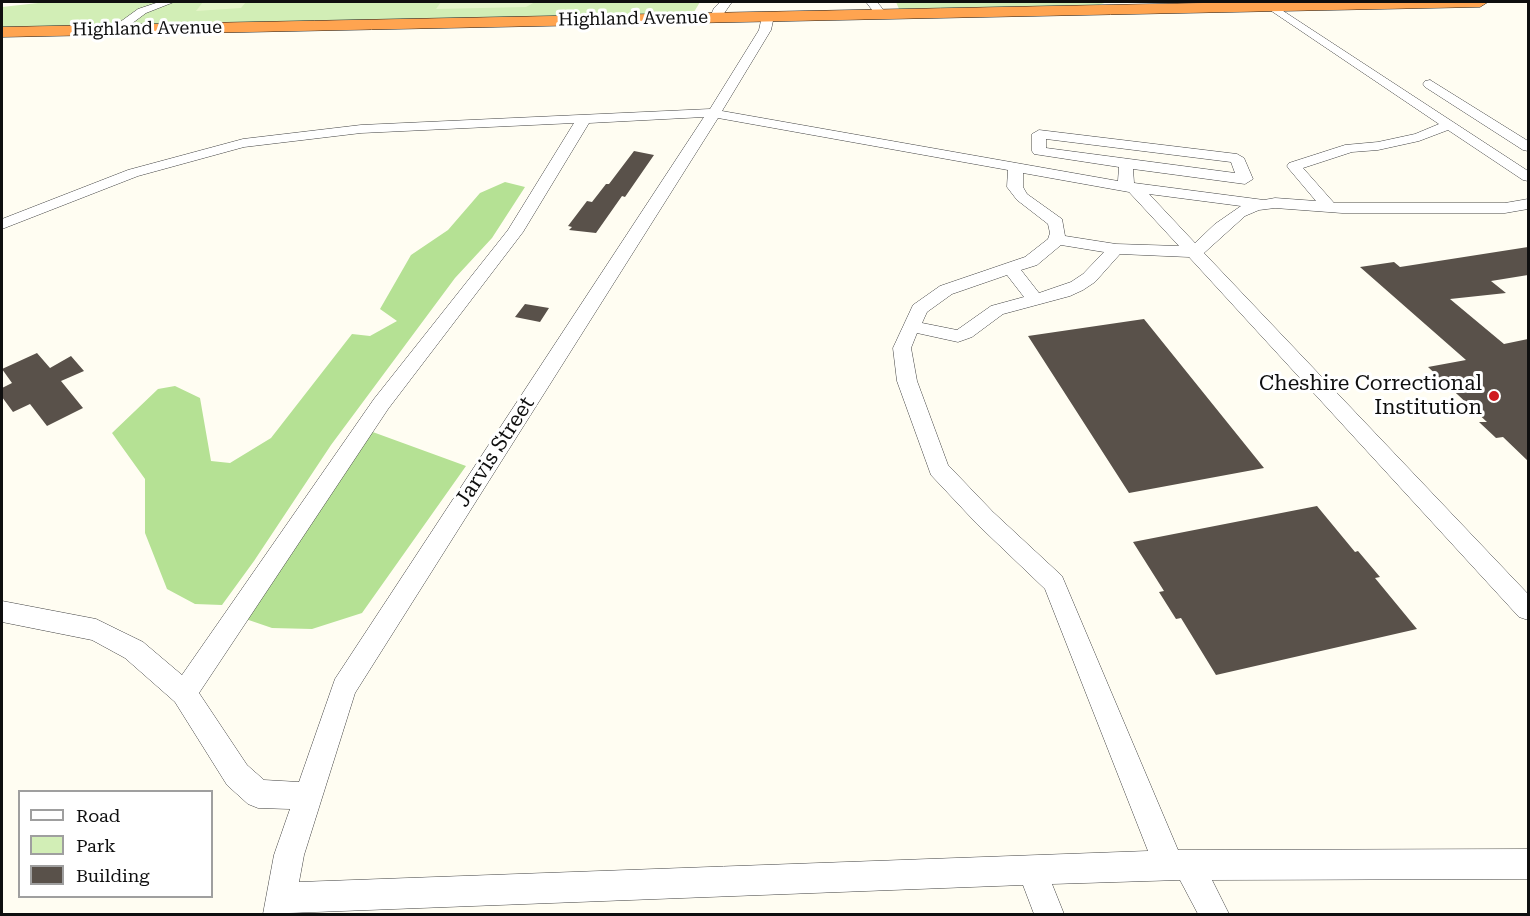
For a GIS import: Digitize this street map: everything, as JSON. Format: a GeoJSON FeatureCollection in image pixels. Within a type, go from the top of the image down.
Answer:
{"type":"FeatureCollection","features":[{"type":"Feature","properties":{"kind":"highway","name":"Highland Avenue"},"geometry":{"type":"LineString","coordinates":[[2,32],[768,16],[875,8],[1271,6],[1480,2]]}},
{"type":"Feature","properties":{"kind":"street"},"geometry":{"type":"LineString","coordinates":[[115,30],[142,11],[168,2]]}},
{"type":"Feature","properties":{"kind":"street"},"geometry":{"type":"LineString","coordinates":[[716,17],[726,2]]}},
{"type":"Feature","properties":{"kind":"street"},"geometry":{"type":"LineString","coordinates":[[1271,6],[1528,177]]}},
{"type":"Feature","properties":{"kind":"street","name":"Jarvis Street"},"geometry":{"type":"LineString","coordinates":[[279,906],[290,855],[344,688],[677,173],[765,30],[768,16]]}},
{"type":"Feature","properties":{"kind":"street"},"geometry":{"type":"LineString","coordinates":[[1430,84],[1528,147]]}},
{"type":"Feature","properties":{"kind":"street"},"geometry":{"type":"LineString","coordinates":[[2,224],[133,173],[243,143],[361,129],[713,113],[1130,187],[1264,204]]}},
{"type":"Feature","properties":{"kind":"street"},"geometry":{"type":"LineString","coordinates":[[184,693],[381,404],[515,232],[584,119]]}},
{"type":"Feature","properties":{"kind":"street"},"geometry":{"type":"LineString","coordinates":[[1329,207],[1294,165],[1350,148],[1378,146],[1419,137],[1449,125]]}},
{"type":"Feature","properties":{"kind":"street"},"geometry":{"type":"LineString","coordinates":[[1039,134],[1237,158],[1245,179],[1126,164],[1039,150],[1039,134]]}},
{"type":"Feature","properties":{"kind":"street"},"geometry":{"type":"LineString","coordinates":[[1126,164],[1130,187],[1194,252],[1528,610]]}},
{"type":"Feature","properties":{"kind":"street"},"geometry":{"type":"LineString","coordinates":[[1512,166],[1528,164]]}},
{"type":"Feature","properties":{"kind":"street"},"geometry":{"type":"LineString","coordinates":[[1016,167],[1016,187],[1022,197],[1056,222],[1058,232],[1056,239],[1031,261],[946,290],[919,309],[903,348],[907,381],[939,469],[985,518],[1054,584],[1179,865],[1214,915]]}},
{"type":"Feature","properties":{"kind":"street"},"geometry":{"type":"LineString","coordinates":[[1233,177],[1246,202]]}},
{"type":"Feature","properties":{"kind":"street"},"geometry":{"type":"LineString","coordinates":[[1056,239],[1116,249],[1194,252],[1205,244],[1221,226],[1239,213],[1275,202],[1329,207],[1505,208],[1528,204]]}},
{"type":"Feature","properties":{"kind":"street"},"geometry":{"type":"LineString","coordinates":[[912,326],[945,335],[958,336],[966,333],[997,310],[1077,286],[1089,278],[1116,249]]}},
{"type":"Feature","properties":{"kind":"street"},"geometry":{"type":"LineString","coordinates":[[1010,268],[1035,300]]}},
{"type":"Feature","properties":{"kind":"street"},"geometry":{"type":"LineString","coordinates":[[2,612],[96,630],[134,650],[184,693],[237,775],[258,794],[309,796]]}},
{"type":"Feature","properties":{"kind":"street"},"geometry":{"type":"LineString","coordinates":[[279,906],[1179,865],[1528,864]]}},
{"type":"Feature","properties":{"kind":"street"},"geometry":{"type":"LineString","coordinates":[[1032,870],[1049,915]]}},
{"type":"Feature","properties":{"kind":"green space"},"geometry":{"type":"Polygon","coordinates":[[[47,2],[700,2],[694,12],[676,14],[2,27],[2,7],[47,2]]]}},
{"type":"Feature","properties":{"kind":"green space"},"geometry":{"type":"Polygon","coordinates":[[[203,2],[246,2],[241,8],[196,11],[203,2]]]}},
{"type":"Feature","properties":{"kind":"green space"},"geometry":{"type":"Polygon","coordinates":[[[441,2],[535,2],[526,7],[436,9],[441,2]]]}},
{"type":"Feature","properties":{"kind":"green space"},"geometry":{"type":"Polygon","coordinates":[[[896,2],[1107,2],[1099,5],[899,9],[896,2]]]}},
{"type":"Feature","properties":{"kind":"green space"},"geometry":{"type":"Polygon","coordinates":[[[505,182],[525,187],[492,238],[455,278],[331,445],[222,605],[195,604],[167,589],[145,533],[145,479],[112,433],[158,389],[175,386],[200,398],[211,461],[230,463],[271,438],[352,334],[370,336],[397,321],[380,309],[411,255],[448,230],[480,193],[505,182]]]}},
{"type":"Feature","properties":{"kind":"green space"},"geometry":{"type":"Polygon","coordinates":[[[370,431],[466,466],[362,613],[312,629],[272,628],[237,616],[370,431]]]}},
{"type":"Feature","properties":{"kind":"building"},"geometry":{"type":"Polygon","coordinates":[[[634,151],[654,155],[596,233],[569,230],[572,227],[568,226],[587,201],[592,202],[606,184],[609,184],[634,151]]]}},
{"type":"Feature","properties":{"kind":"building"},"geometry":{"type":"Polygon","coordinates":[[[1528,247],[1528,275],[1491,281],[1506,293],[1450,299],[1504,344],[1528,339],[1528,461],[1503,437],[1496,438],[1479,422],[1487,422],[1428,367],[1466,360],[1360,267],[1394,262],[1400,267],[1528,247]]]}},
{"type":"Feature","properties":{"kind":"building"},"geometry":{"type":"Polygon","coordinates":[[[525,304],[549,308],[540,322],[515,317],[525,304]]]}},
{"type":"Feature","properties":{"kind":"building"},"geometry":{"type":"Polygon","coordinates":[[[1144,319],[1264,468],[1129,493],[1028,336],[1144,319]]]}},
{"type":"Feature","properties":{"kind":"building"},"geometry":{"type":"Polygon","coordinates":[[[37,353],[50,368],[71,356],[84,371],[61,381],[83,408],[47,426],[30,404],[13,412],[2,397],[2,388],[12,383],[2,369],[37,353]]]}},
{"type":"Feature","properties":{"kind":"building"},"geometry":{"type":"Polygon","coordinates":[[[1317,506],[1355,552],[1358,551],[1380,577],[1375,578],[1417,629],[1216,675],[1181,618],[1176,619],[1159,592],[1164,591],[1133,542],[1317,506]]]}},
{"type":"Feature","properties":{"kind":"place","name":"Cheshire Correctional Institution"},"geometry":{"type":"Point","coordinates":[1494,396]}}]}
